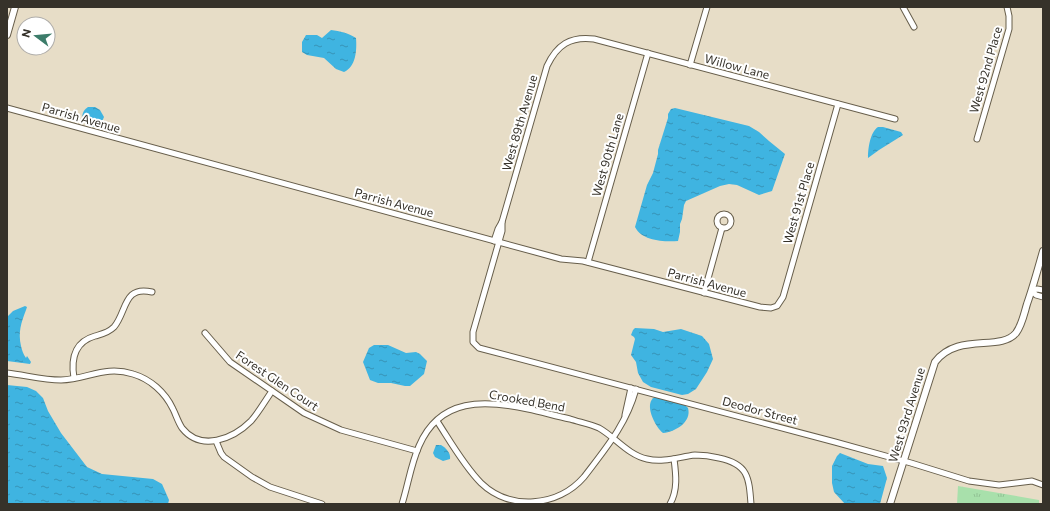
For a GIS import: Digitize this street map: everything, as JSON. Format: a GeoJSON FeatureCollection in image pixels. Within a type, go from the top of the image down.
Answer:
{"type":"FeatureCollection","features":[{"type":"Feature","properties":{"kind":"street"},"geometry":{"type":"LineString","coordinates":[[7,36],[15,7]]}},
{"type":"Feature","properties":{"kind":"street"},"geometry":{"type":"LineString","coordinates":[[690,65],[706,7]]}},
{"type":"Feature","properties":{"kind":"street"},"geometry":{"type":"LineString","coordinates":[[903,7],[914,27]]}},
{"type":"Feature","properties":{"kind":"street","name":"West 92nd Place"},"geometry":{"type":"LineString","coordinates":[[977,139],[1009,29],[1007,7]]}},
{"type":"Feature","properties":{"kind":"street","name":"Willow Lane"},"geometry":{"type":"LineString","coordinates":[[573,40],[584,38],[594,39],[895,119]]}},
{"type":"Feature","properties":{"kind":"street","name":"West 89th Avenue"},"geometry":{"type":"LineString","coordinates":[[473,342],[473,332],[496,242],[502,231],[502,222],[546,66],[552,55],[562,45],[573,40]]}},
{"type":"Feature","properties":{"kind":"street","name":"West 90th Lane"},"geometry":{"type":"LineString","coordinates":[[588,262],[648,53]]}},
{"type":"Feature","properties":{"kind":"street","name":"West 91st Place"},"geometry":{"type":"LineString","coordinates":[[777,306],[783,297],[838,104]]}},
{"type":"Feature","properties":{"kind":"street","name":"Parrish Avenue"},"geometry":{"type":"LineString","coordinates":[[7,108],[561,259],[588,262],[760,307],[770,308],[777,306]]}},
{"type":"Feature","properties":{"kind":"street"},"geometry":{"type":"LineString","coordinates":[[704,293],[722,228]]}},
{"type":"Feature","properties":{"kind":"street","name":"West 93rd Avenue"},"geometry":{"type":"LineString","coordinates":[[890,504],[935,362],[941,354],[953,347],[972,343],[998,341],[1009,338],[1015,334],[1019,328],[1032,291],[1043,251]]}},
{"type":"Feature","properties":{"kind":"street"},"geometry":{"type":"LineString","coordinates":[[1043,290],[1037,289],[1032,291],[1036,295],[1043,297]]}},
{"type":"Feature","properties":{"kind":"street"},"geometry":{"type":"LineString","coordinates":[[74,378],[73,360],[76,351],[81,344],[87,339],[106,333],[113,328],[128,299],[135,292],[142,290],[152,292]]}},
{"type":"Feature","properties":{"kind":"street","name":"Forest Glen Court"},"geometry":{"type":"LineString","coordinates":[[205,333],[226,359],[304,413],[332,426],[417,451]]}},
{"type":"Feature","properties":{"kind":"street","name":"Deodor Street"},"geometry":{"type":"LineString","coordinates":[[473,342],[479,348],[487,351],[904,461],[969,481],[999,485],[1032,481],[1043,485]]}},
{"type":"Feature","properties":{"kind":"street"},"geometry":{"type":"LineString","coordinates":[[7,373],[56,379],[74,378],[98,372],[111,371],[124,372],[138,376],[151,383],[163,393],[172,406],[180,425],[187,433],[199,440],[207,442],[216,441],[236,434],[256,415],[272,391]]}},
{"type":"Feature","properties":{"kind":"street"},"geometry":{"type":"LineString","coordinates":[[437,421],[470,470],[481,483],[501,497],[523,503],[538,502],[550,500],[563,495],[571,490],[584,477],[614,439],[625,416],[626,405],[634,389]]}},
{"type":"Feature","properties":{"kind":"street","name":"Crooked Bend"},"geometry":{"type":"LineString","coordinates":[[402,504],[417,451],[425,434],[437,421],[451,411],[478,403],[536,410],[588,424],[598,428],[634,454],[645,459],[657,461],[696,455],[707,455],[733,462],[745,471],[749,479],[751,504]]}},
{"type":"Feature","properties":{"kind":"street"},"geometry":{"type":"LineString","coordinates":[[216,441],[221,453],[224,456],[256,480],[279,490],[322,504]]}},
{"type":"Feature","properties":{"kind":"street"},"geometry":{"type":"LineString","coordinates":[[670,504],[674,496],[677,476],[674,459]]}},
{"type":"Feature","properties":{"kind":"green space"},"geometry":{"type":"Polygon","coordinates":[[[958,486],[1039,500],[1039,504],[957,504],[958,486]]]}},
{"type":"Feature","properties":{"kind":"water"},"geometry":{"type":"Polygon","coordinates":[[[331,30],[344,32],[356,38],[355,58],[348,70],[344,72],[336,69],[324,58],[307,55],[302,52],[302,42],[306,35],[317,35],[322,38],[331,30]]]}},
{"type":"Feature","properties":{"kind":"water"},"geometry":{"type":"Polygon","coordinates":[[[88,107],[95,107],[100,110],[104,117],[100,126],[91,126],[84,121],[83,114],[88,107]]]}},
{"type":"Feature","properties":{"kind":"water"},"geometry":{"type":"Polygon","coordinates":[[[675,108],[749,126],[759,132],[785,154],[772,191],[759,195],[737,185],[729,184],[720,186],[686,201],[680,224],[678,241],[660,241],[648,238],[638,232],[635,227],[647,185],[653,173],[668,114],[671,109],[675,108]]]}},
{"type":"Feature","properties":{"kind":"water"},"geometry":{"type":"Polygon","coordinates":[[[878,127],[901,132],[903,135],[868,158],[871,137],[875,129],[878,127]]]}},
{"type":"Feature","properties":{"kind":"water"},"geometry":{"type":"Polygon","coordinates":[[[25,306],[27,307],[20,328],[20,341],[23,354],[26,358],[27,356],[31,362],[30,364],[7,361],[7,317],[13,311],[25,306]]]}},
{"type":"Feature","properties":{"kind":"water"},"geometry":{"type":"Polygon","coordinates":[[[635,328],[654,329],[663,332],[681,329],[702,336],[709,344],[713,359],[696,389],[688,394],[682,395],[651,387],[643,382],[638,373],[636,362],[631,355],[635,339],[631,335],[635,328]]]}},
{"type":"Feature","properties":{"kind":"water"},"geometry":{"type":"Polygon","coordinates":[[[374,345],[388,345],[406,353],[416,352],[420,354],[427,361],[424,374],[410,386],[391,383],[378,383],[370,380],[363,362],[369,348],[374,345]]]}},
{"type":"Feature","properties":{"kind":"water"},"geometry":{"type":"Polygon","coordinates":[[[7,385],[27,387],[36,391],[43,398],[48,411],[61,433],[87,467],[102,474],[153,479],[162,484],[169,500],[168,504],[7,504],[7,385]]]}},
{"type":"Feature","properties":{"kind":"water"},"geometry":{"type":"Polygon","coordinates":[[[655,397],[684,404],[688,408],[689,413],[685,422],[673,431],[663,433],[654,421],[650,409],[650,404],[655,397]]]}},
{"type":"Feature","properties":{"kind":"water"},"geometry":{"type":"Polygon","coordinates":[[[436,445],[441,445],[446,449],[450,455],[450,459],[443,461],[435,457],[433,453],[436,445]]]}},
{"type":"Feature","properties":{"kind":"water"},"geometry":{"type":"Polygon","coordinates":[[[840,453],[868,464],[883,466],[887,478],[880,504],[845,504],[834,492],[832,483],[832,466],[840,453]]]}}]}
